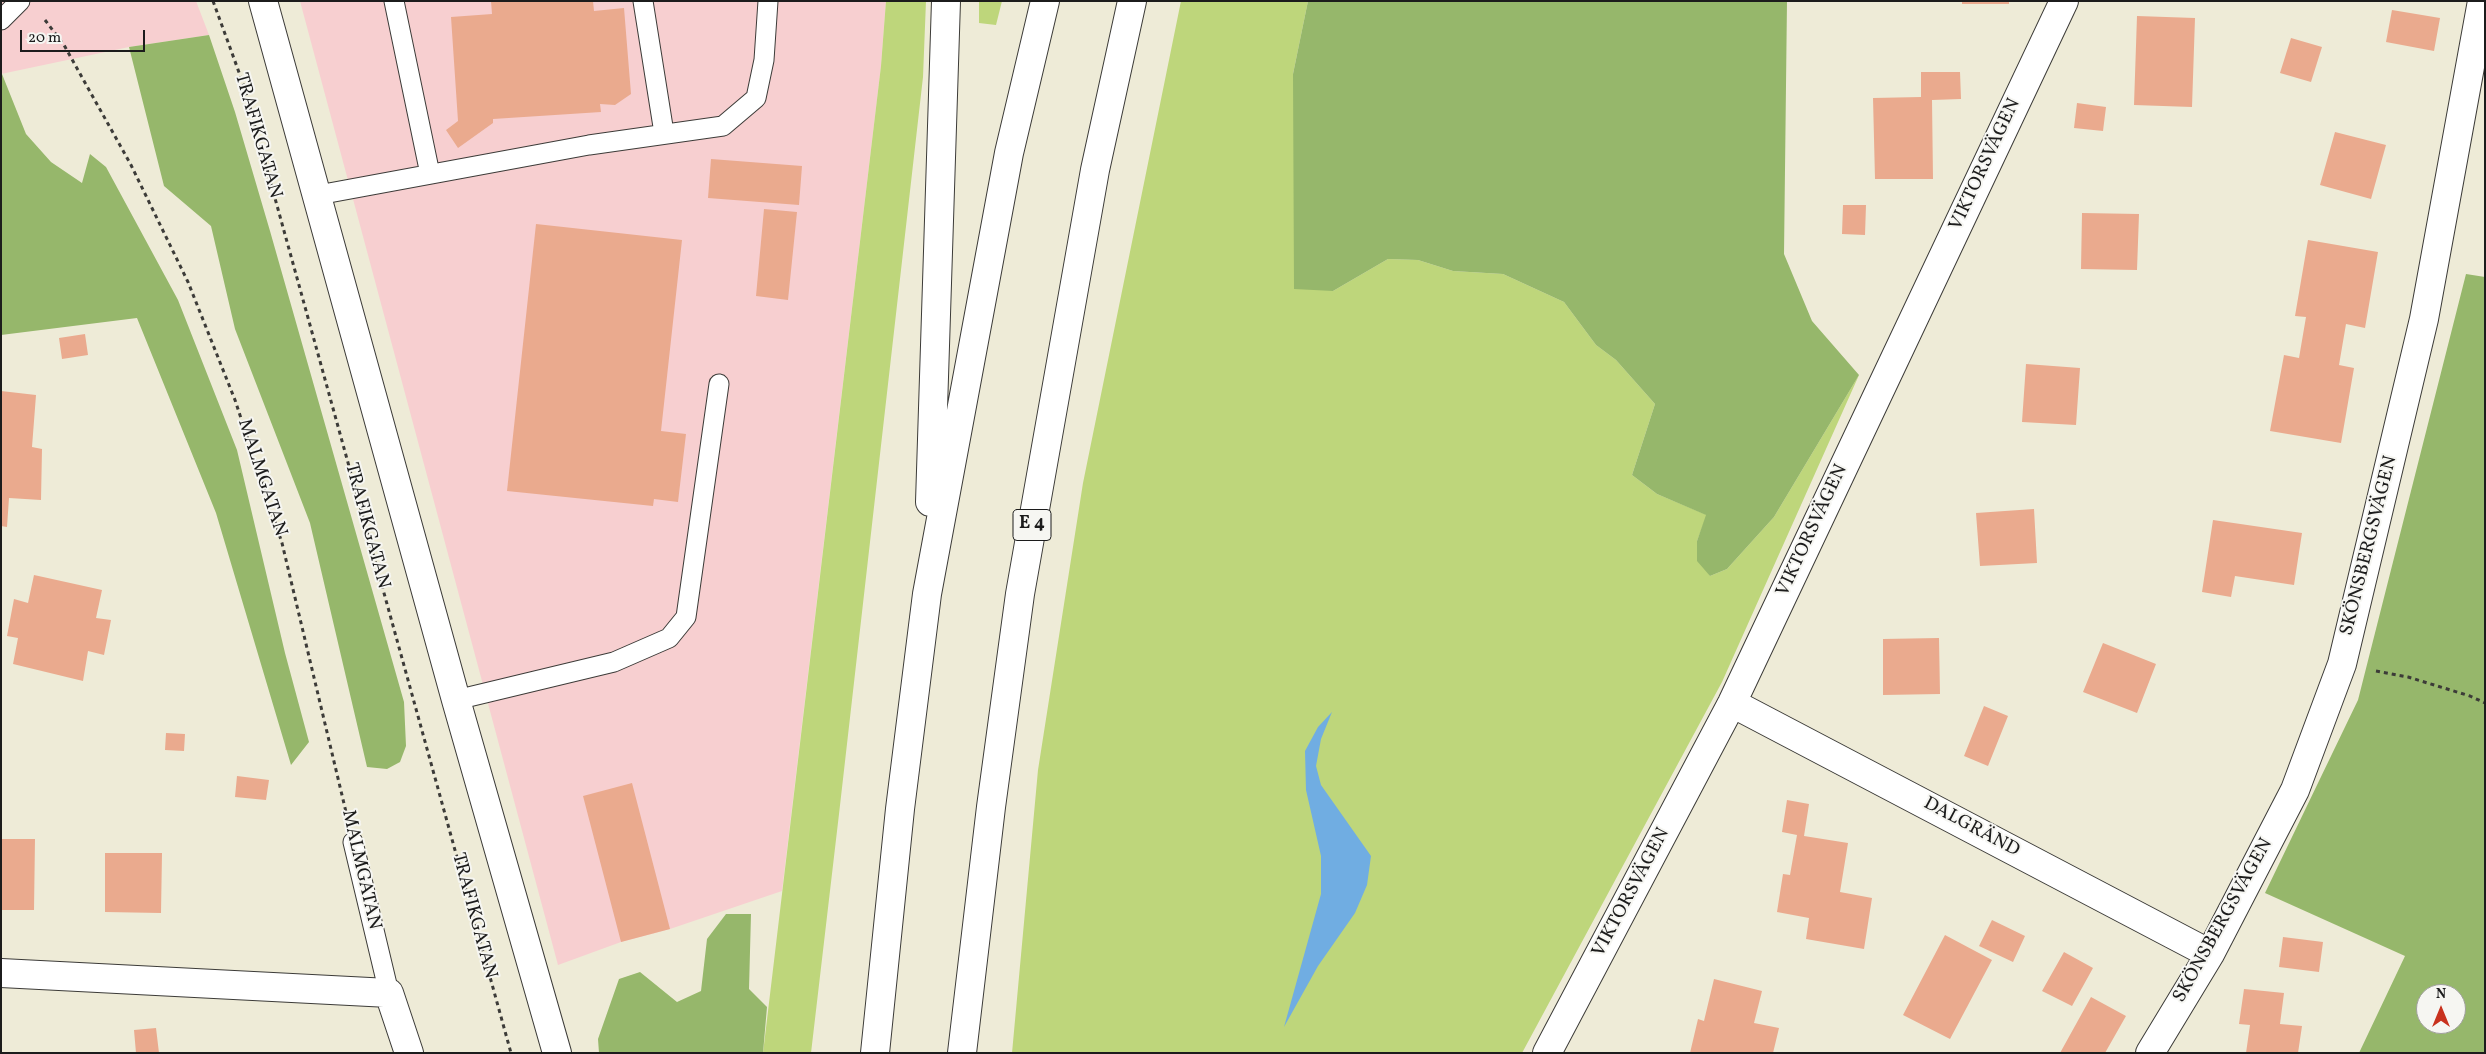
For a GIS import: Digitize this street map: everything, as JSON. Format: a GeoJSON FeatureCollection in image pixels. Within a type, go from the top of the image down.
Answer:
{"type":"FeatureCollection","features":[{"type":"Feature","properties":{"kind":"main road"},"geometry":{"type":"LineString","coordinates":[[264,1],[456,700],[557,1053]]}},
{"type":"Feature","properties":{"kind":"main road"},"geometry":{"type":"LineString","coordinates":[[927,594],[946,1]]}},
{"type":"Feature","properties":{"kind":"main road"},"geometry":{"type":"LineString","coordinates":[[875,1053],[900,809],[927,594],[1010,153],[1044,1]]}},
{"type":"Feature","properties":{"kind":"main road","name":"E 4"},"geometry":{"type":"LineString","coordinates":[[962,1053],[991,807],[1020,594],[1094,170],[1132,1]]}},
{"type":"Feature","properties":{"kind":"main road","name":"VIKTORSVÄGEN"},"geometry":{"type":"LineString","coordinates":[[1547,1053],[1732,703],[2064,1]]}},
{"type":"Feature","properties":{"kind":"main road","name":"SKÖNSBERGSVÄGEN"},"geometry":{"type":"LineString","coordinates":[[2150,1053],[2210,954],[2295,790],[2342,664],[2424,319],[2482,1]]}},
{"type":"Feature","properties":{"kind":"main road","name":"DALGRÄND"},"geometry":{"type":"LineString","coordinates":[[1732,703],[2210,954]]}},
{"type":"Feature","properties":{"kind":"main road"},"geometry":{"type":"LineString","coordinates":[[1,973],[389,993]]}},
{"type":"Feature","properties":{"kind":"main road","name":"MALMGATAN"},"geometry":{"type":"LineString","coordinates":[[389,993],[409,1053]]}},
{"type":"Feature","properties":{"kind":"lane"},"geometry":{"type":"LineString","coordinates":[[1,20],[20,1]]}},
{"type":"Feature","properties":{"kind":"lane"},"geometry":{"type":"LineString","coordinates":[[394,1],[430,174]]}},
{"type":"Feature","properties":{"kind":"lane"},"geometry":{"type":"LineString","coordinates":[[643,1],[664,133]]}},
{"type":"Feature","properties":{"kind":"lane"},"geometry":{"type":"LineString","coordinates":[[318,195],[664,133],[724,126],[756,98],[764,60],[768,1]]}},
{"type":"Feature","properties":{"kind":"lane"},"geometry":{"type":"LineString","coordinates":[[456,700],[614,662],[669,638],[686,617],[688,609],[719,384]]}},
{"type":"Feature","properties":{"kind":"lane","name":"MALMGATAN"},"geometry":{"type":"LineString","coordinates":[[353,842],[389,993]]}},
{"type":"Feature","properties":{"kind":"path","name":"TRAFIKGATAN"},"geometry":{"type":"LineString","coordinates":[[212,1],[247,95],[511,1053]]}},
{"type":"Feature","properties":{"kind":"path","name":"MALMGATAN"},"geometry":{"type":"LineString","coordinates":[[42,16],[64,45],[131,165],[188,282],[235,400],[282,543],[353,842]]}},
{"type":"Feature","properties":{"kind":"path"},"geometry":{"type":"LineString","coordinates":[[2342,664],[2408,677],[2470,696],[2485,703]]}},
{"type":"Feature","properties":{"kind":"shaded area"},"geometry":{"type":"Polygon","coordinates":[[[1,1],[196,1],[209,35],[129,47],[1,74],[1,1]]]}},
{"type":"Feature","properties":{"kind":"shaded area"},"geometry":{"type":"Polygon","coordinates":[[[300,1],[886,1],[881,66],[782,891],[670,929],[621,942],[558,965],[300,1]]]}},
{"type":"Feature","properties":{"kind":"green space"},"geometry":{"type":"Polygon","coordinates":[[[886,1],[926,1],[923,77],[839,814],[811,1053],[763,1053],[881,66],[886,1]]]}},
{"type":"Feature","properties":{"kind":"green space"},"geometry":{"type":"Polygon","coordinates":[[[979,1],[1002,1],[996,25],[979,23],[979,1]]]}},
{"type":"Feature","properties":{"kind":"green space"},"geometry":{"type":"Polygon","coordinates":[[[1181,1],[1308,1],[1293,74],[1333,291],[1388,259],[1418,260],[1453,271],[1503,274],[1564,302],[1596,345],[1616,360],[1655,404],[1632,475],[1657,494],[1707,515],[1697,541],[1710,576],[1727,569],[1774,517],[1859,375],[1722,682],[1522,1053],[1012,1053],[1038,770],[1083,483],[1181,1]]]}},
{"type":"Feature","properties":{"kind":"green space"},"geometry":{"type":"Polygon","coordinates":[[[1308,1],[1787,1],[1784,254],[1812,321],[1859,375],[1774,517],[1727,569],[1710,576],[1697,561],[1697,541],[1706,515],[1657,494],[1632,475],[1655,404],[1616,360],[1596,345],[1564,302],[1503,274],[1453,271],[1418,260],[1388,259],[1333,291],[1294,289],[1293,74],[1308,1]]]}},
{"type":"Feature","properties":{"kind":"green space"},"geometry":{"type":"Polygon","coordinates":[[[209,35],[235,112],[270,231],[404,702],[406,746],[400,762],[387,769],[367,767],[310,523],[235,329],[211,226],[164,186],[129,47],[209,35]]]}},
{"type":"Feature","properties":{"kind":"green space"},"geometry":{"type":"Polygon","coordinates":[[[2,74],[26,134],[51,162],[82,183],[90,154],[106,167],[178,300],[237,450],[285,653],[309,742],[291,765],[216,513],[137,318],[1,335],[2,74]]]}},
{"type":"Feature","properties":{"kind":"green space"},"geometry":{"type":"Polygon","coordinates":[[[2466,274],[2485,277],[2485,1053],[2359,1053],[2405,956],[2265,893],[2358,700],[2466,274]]]}},
{"type":"Feature","properties":{"kind":"green space"},"geometry":{"type":"Polygon","coordinates":[[[726,914],[751,914],[749,989],[767,1007],[763,1053],[599,1053],[598,1039],[619,979],[640,972],[677,1002],[701,991],[707,939],[726,914]]]}},
{"type":"Feature","properties":{"kind":"water"},"geometry":{"type":"Polygon","coordinates":[[[1332,712],[1321,739],[1316,766],[1321,785],[1371,856],[1367,885],[1355,913],[1318,966],[1284,1027],[1321,894],[1321,856],[1306,790],[1305,751],[1318,727],[1332,712]]]}},
{"type":"Feature","properties":{"kind":"building"},"geometry":{"type":"Polygon","coordinates":[[[491,1],[593,1],[594,11],[624,8],[631,94],[615,105],[600,104],[601,112],[493,119],[493,123],[458,148],[446,130],[458,121],[451,17],[492,14],[491,1]]]}},
{"type":"Feature","properties":{"kind":"building"},"geometry":{"type":"Polygon","coordinates":[[[1962,1],[2009,1],[2009,4],[1962,4],[1962,1]]]}},
{"type":"Feature","properties":{"kind":"building"},"geometry":{"type":"Polygon","coordinates":[[[2392,10],[2440,18],[2434,51],[2386,42],[2392,10]]]}},
{"type":"Feature","properties":{"kind":"building"},"geometry":{"type":"Polygon","coordinates":[[[2137,16],[2195,18],[2192,107],[2134,105],[2137,16]]]}},
{"type":"Feature","properties":{"kind":"building"},"geometry":{"type":"Polygon","coordinates":[[[2291,38],[2322,47],[2311,82],[2280,73],[2291,38]]]}},
{"type":"Feature","properties":{"kind":"building"},"geometry":{"type":"Polygon","coordinates":[[[1921,72],[1960,72],[1961,99],[1932,100],[1933,179],[1875,179],[1873,98],[1921,97],[1921,72]]]}},
{"type":"Feature","properties":{"kind":"building"},"geometry":{"type":"Polygon","coordinates":[[[2077,103],[2106,107],[2103,131],[2074,128],[2077,103]]]}},
{"type":"Feature","properties":{"kind":"building"},"geometry":{"type":"Polygon","coordinates":[[[2335,132],[2386,145],[2371,199],[2320,185],[2335,132]]]}},
{"type":"Feature","properties":{"kind":"building"},"geometry":{"type":"Polygon","coordinates":[[[711,159],[802,166],[799,205],[708,198],[711,159]]]}},
{"type":"Feature","properties":{"kind":"building"},"geometry":{"type":"Polygon","coordinates":[[[1843,205],[1866,205],[1865,235],[1842,234],[1843,205]]]}},
{"type":"Feature","properties":{"kind":"building"},"geometry":{"type":"Polygon","coordinates":[[[764,209],[797,212],[788,300],[756,296],[764,209]]]}},
{"type":"Feature","properties":{"kind":"building"},"geometry":{"type":"Polygon","coordinates":[[[2082,213],[2139,214],[2137,270],[2081,269],[2082,213]]]}},
{"type":"Feature","properties":{"kind":"building"},"geometry":{"type":"Polygon","coordinates":[[[536,224],[682,240],[661,431],[686,434],[678,502],[654,499],[653,506],[507,491],[536,224]]]}},
{"type":"Feature","properties":{"kind":"building"},"geometry":{"type":"Polygon","coordinates":[[[2308,240],[2378,252],[2365,328],[2346,324],[2339,365],[2354,368],[2341,443],[2270,431],[2284,355],[2299,358],[2306,317],[2295,316],[2308,240]]]}},
{"type":"Feature","properties":{"kind":"building"},"geometry":{"type":"Polygon","coordinates":[[[85,334],[88,355],[62,359],[59,338],[85,334]]]}},
{"type":"Feature","properties":{"kind":"building"},"geometry":{"type":"Polygon","coordinates":[[[2026,364],[2080,368],[2076,425],[2022,422],[2026,364]]]}},
{"type":"Feature","properties":{"kind":"building"},"geometry":{"type":"Polygon","coordinates":[[[1,391],[36,395],[32,447],[42,449],[41,500],[9,498],[7,527],[1,526],[1,391]]]}},
{"type":"Feature","properties":{"kind":"building"},"geometry":{"type":"Polygon","coordinates":[[[2034,509],[2037,563],[1980,566],[1976,513],[2034,509]]]}},
{"type":"Feature","properties":{"kind":"building"},"geometry":{"type":"Polygon","coordinates":[[[2213,520],[2302,533],[2294,585],[2235,576],[2231,597],[2202,592],[2213,520]]]}},
{"type":"Feature","properties":{"kind":"building"},"geometry":{"type":"Polygon","coordinates":[[[34,575],[102,590],[96,618],[111,620],[104,655],[88,651],[83,681],[13,664],[18,638],[7,636],[14,599],[28,603],[34,575]]]}},
{"type":"Feature","properties":{"kind":"building"},"geometry":{"type":"Polygon","coordinates":[[[1939,638],[1940,694],[1883,695],[1883,639],[1939,638]]]}},
{"type":"Feature","properties":{"kind":"building"},"geometry":{"type":"Polygon","coordinates":[[[2103,643],[2156,664],[2137,713],[2083,692],[2103,643]]]}},
{"type":"Feature","properties":{"kind":"building"},"geometry":{"type":"Polygon","coordinates":[[[1984,706],[2008,716],[1988,766],[1964,756],[1984,706]]]}},
{"type":"Feature","properties":{"kind":"building"},"geometry":{"type":"Polygon","coordinates":[[[166,733],[185,734],[184,751],[165,750],[166,733]]]}},
{"type":"Feature","properties":{"kind":"building"},"geometry":{"type":"Polygon","coordinates":[[[237,776],[269,780],[266,800],[235,797],[237,776]]]}},
{"type":"Feature","properties":{"kind":"building"},"geometry":{"type":"Polygon","coordinates":[[[632,783],[670,929],[621,942],[583,796],[632,783]]]}},
{"type":"Feature","properties":{"kind":"building"},"geometry":{"type":"Polygon","coordinates":[[[1787,800],[1809,804],[1804,836],[1848,843],[1840,892],[1872,898],[1864,949],[1806,939],[1809,918],[1777,912],[1783,874],[1790,875],[1797,835],[1782,832],[1787,800]]]}},
{"type":"Feature","properties":{"kind":"building"},"geometry":{"type":"Polygon","coordinates":[[[1,839],[35,839],[34,910],[1,910],[1,839]]]}},
{"type":"Feature","properties":{"kind":"building"},"geometry":{"type":"Polygon","coordinates":[[[105,853],[162,853],[161,913],[105,912],[105,853]]]}},
{"type":"Feature","properties":{"kind":"building"},"geometry":{"type":"Polygon","coordinates":[[[1992,920],[2025,936],[2013,962],[1979,946],[1992,920]]]}},
{"type":"Feature","properties":{"kind":"building"},"geometry":{"type":"Polygon","coordinates":[[[1945,935],[1992,960],[1950,1039],[1903,1015],[1945,935]]]}},
{"type":"Feature","properties":{"kind":"building"},"geometry":{"type":"Polygon","coordinates":[[[2283,937],[2323,942],[2319,972],[2279,967],[2283,937]]]}},
{"type":"Feature","properties":{"kind":"building"},"geometry":{"type":"Polygon","coordinates":[[[2064,952],[2093,968],[2072,1006],[2042,991],[2064,952]]]}},
{"type":"Feature","properties":{"kind":"building"},"geometry":{"type":"Polygon","coordinates":[[[1714,979],[1762,991],[1754,1023],[1779,1028],[1773,1053],[1690,1053],[1698,1019],[1704,1021],[1714,979]]]}},
{"type":"Feature","properties":{"kind":"building"},"geometry":{"type":"Polygon","coordinates":[[[2244,989],[2284,993],[2280,1024],[2302,1026],[2298,1053],[2246,1053],[2250,1025],[2239,1024],[2244,989]]]}},
{"type":"Feature","properties":{"kind":"building"},"geometry":{"type":"Polygon","coordinates":[[[2091,997],[2126,1016],[2105,1053],[2060,1053],[2091,997]]]}},
{"type":"Feature","properties":{"kind":"building"},"geometry":{"type":"Polygon","coordinates":[[[156,1028],[159,1053],[136,1053],[134,1030],[156,1028]]]}}]}
